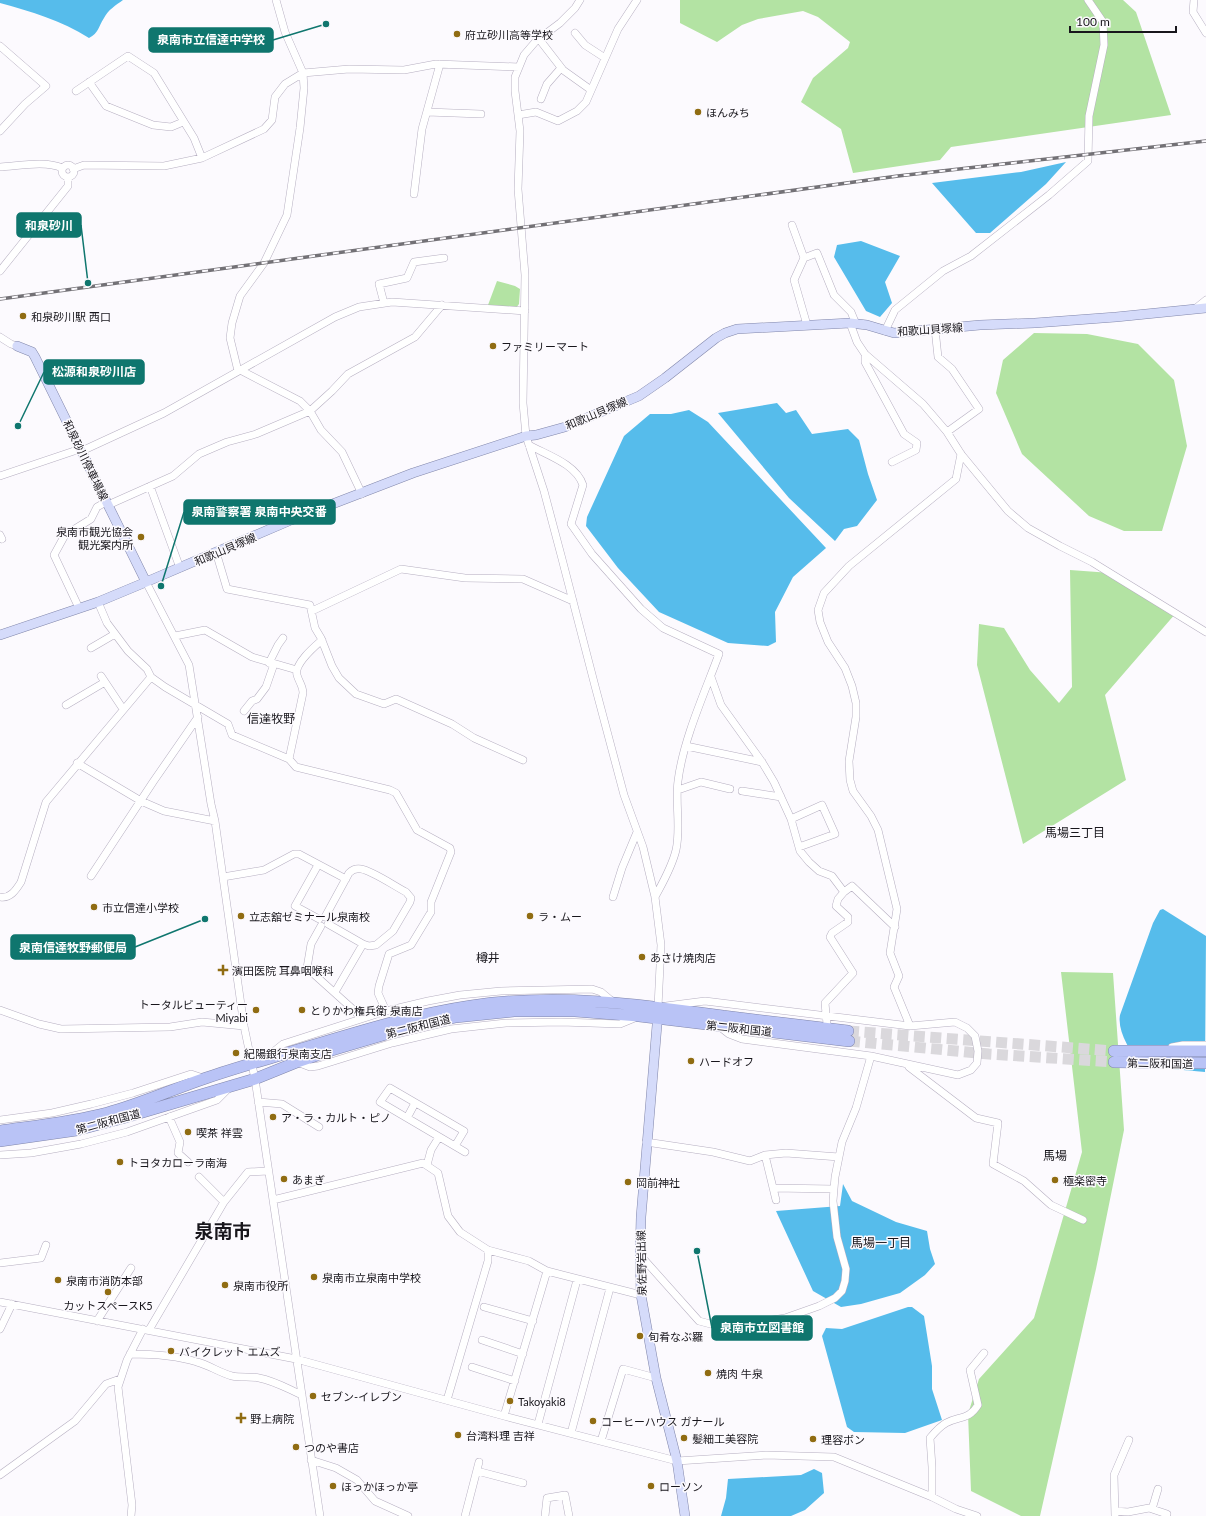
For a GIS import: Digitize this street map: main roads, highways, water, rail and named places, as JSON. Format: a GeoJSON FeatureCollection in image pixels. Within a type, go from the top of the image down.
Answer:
{"type":"FeatureCollection","features":[{"type":"Feature","properties":{"kind":"highway","name":"第二阪和国道"},"geometry":{"type":"LineString","coordinates":[[0,1131],[108,1113],[204,1078],[251,1063],[411,1017],[474,1005],[524,1001],[570,1000],[612,1002],[658,1007],[849,1036],[719,1026],[639,1016],[575,1011],[508,1012],[456,1017],[403,1029],[297,1062],[255,1079],[77,1130],[0,1141]]}},
{"type":"Feature","properties":{"kind":"highway","name":"第二阪和国道"},"geometry":{"type":"LineString","coordinates":[[1119,1051],[1206,1051]]}},
{"type":"Feature","properties":{"kind":"highway","name":"第二阪和国道"},"geometry":{"type":"LineString","coordinates":[[1118,1062],[1206,1063]]}},
{"type":"Feature","properties":{"kind":"main road","name":"和歌山貝塚線"},"geometry":{"type":"LineString","coordinates":[[0,635],[98,602],[291,520],[362,494],[413,473],[526,436],[536,435],[565,427],[639,396],[725,333],[737,329],[853,324],[867,325],[894,333],[1116,317],[1206,308]]}},
{"type":"Feature","properties":{"kind":"main road","name":"和泉砂川停車場線"},"geometry":{"type":"LineString","coordinates":[[17,346],[32,352],[35,357],[146,582]]}},
{"type":"Feature","properties":{"kind":"main road","name":"泉佐野岩出線"},"geometry":{"type":"LineString","coordinates":[[658,1007],[646,1142],[640,1255],[641,1295],[656,1378],[677,1461],[685,1516]]}},
{"type":"Feature","properties":{"kind":"water"},"geometry":{"type":"Polygon","coordinates":[[[0,0],[123,0],[112,8],[102,21],[97,32],[89,38],[57,21],[0,3],[0,0]]]}},
{"type":"Feature","properties":{"kind":"water"},"geometry":{"type":"Polygon","coordinates":[[[1066,162],[1046,184],[990,233],[976,233],[932,183],[1021,172],[1066,162]]]}},
{"type":"Feature","properties":{"kind":"water"},"geometry":{"type":"Polygon","coordinates":[[[861,241],[900,256],[885,282],[892,303],[880,317],[866,311],[834,257],[837,245],[861,241]]]}},
{"type":"Feature","properties":{"kind":"water"},"geometry":{"type":"Polygon","coordinates":[[[777,403],[786,413],[796,410],[812,434],[848,429],[859,440],[877,500],[857,526],[844,529],[835,541],[789,498],[718,413],[777,403]]]}},
{"type":"Feature","properties":{"kind":"water"},"geometry":{"type":"Polygon","coordinates":[[[689,410],[708,422],[826,548],[793,577],[775,612],[776,642],[768,646],[728,643],[659,612],[618,568],[586,526],[587,517],[624,436],[650,414],[671,414],[689,410]]]}},
{"type":"Feature","properties":{"kind":"water"},"geometry":{"type":"Polygon","coordinates":[[[1163,909],[1206,936],[1205,1072],[1139,1066],[1125,1041],[1121,1028],[1120,1015],[1153,923],[1160,910],[1163,909]]]}},
{"type":"Feature","properties":{"kind":"water"},"geometry":{"type":"Polygon","coordinates":[[[843,1184],[852,1201],[896,1222],[927,1231],[930,1249],[935,1264],[925,1275],[900,1293],[861,1304],[841,1307],[813,1291],[776,1211],[840,1206],[843,1184]]]}},
{"type":"Feature","properties":{"kind":"water"},"geometry":{"type":"Polygon","coordinates":[[[912,1307],[924,1316],[932,1366],[932,1389],[942,1420],[905,1433],[854,1432],[847,1427],[822,1336],[826,1328],[842,1329],[912,1307]]]}},
{"type":"Feature","properties":{"kind":"water"},"geometry":{"type":"Polygon","coordinates":[[[814,1469],[822,1473],[824,1493],[805,1510],[791,1516],[721,1516],[726,1498],[728,1479],[801,1475],[814,1469]]]}},
{"type":"Feature","properties":{"kind":"tunnel"},"geometry":{"type":"LineString","coordinates":[[848,1031],[1114,1051]]}},
{"type":"Feature","properties":{"kind":"tunnel"},"geometry":{"type":"LineString","coordinates":[[849,1041],[989,1054],[1114,1062]]}},
{"type":"Feature","properties":{"kind":"railway"},"geometry":{"type":"LineString","coordinates":[[0,299],[898,176],[1206,141]]}},
{"type":"Feature","properties":{"kind":"place","name":"泉南市立信達中学校"},"geometry":{"type":"Point","coordinates":[326,24]}},
{"type":"Feature","properties":{"kind":"place","name":"府立砂川高等学校"},"geometry":{"type":"Point","coordinates":[457,34]}},
{"type":"Feature","properties":{"kind":"place","name":"ほんみち"},"geometry":{"type":"Point","coordinates":[698,112]}},
{"type":"Feature","properties":{"kind":"place","name":"和泉砂川"},"geometry":{"type":"Point","coordinates":[88,283]}},
{"type":"Feature","properties":{"kind":"place","name":"和泉砂川駅 西口"},"geometry":{"type":"Point","coordinates":[23,316]}},
{"type":"Feature","properties":{"kind":"place","name":"ファミリーマート"},"geometry":{"type":"Point","coordinates":[493,346]}},
{"type":"Feature","properties":{"kind":"place","name":"松源和泉砂川店"},"geometry":{"type":"Point","coordinates":[18,426]}},
{"type":"Feature","properties":{"kind":"place","name":"泉南市観光協会 観光案内所"},"geometry":{"type":"Point","coordinates":[141,537]}},
{"type":"Feature","properties":{"kind":"place","name":"泉南警察署 泉南中央交番"},"geometry":{"type":"Point","coordinates":[161,586]}},
{"type":"Feature","properties":{"kind":"place","name":"市立信達小学校"},"geometry":{"type":"Point","coordinates":[94,907]}},
{"type":"Feature","properties":{"kind":"place","name":"立志舘ゼミナール泉南校"},"geometry":{"type":"Point","coordinates":[241,916]}},
{"type":"Feature","properties":{"kind":"place","name":"ラ・ムー"},"geometry":{"type":"Point","coordinates":[530,916]}},
{"type":"Feature","properties":{"kind":"place","name":"泉南信達牧野郵便局"},"geometry":{"type":"Point","coordinates":[205,919]}},
{"type":"Feature","properties":{"kind":"place","name":"あさけ焼肉店"},"geometry":{"type":"Point","coordinates":[642,957]}},
{"type":"Feature","properties":{"kind":"place","name":"濱田医院 耳鼻咽喉科"},"geometry":{"type":"Point","coordinates":[223,970]}},
{"type":"Feature","properties":{"kind":"place","name":"トータルビューティー Miyabi"},"geometry":{"type":"Point","coordinates":[256,1010]}},
{"type":"Feature","properties":{"kind":"place","name":"とりかわ権兵衛 泉南店"},"geometry":{"type":"Point","coordinates":[302,1010]}},
{"type":"Feature","properties":{"kind":"place","name":"紀陽銀行泉南支店"},"geometry":{"type":"Point","coordinates":[236,1053]}},
{"type":"Feature","properties":{"kind":"place","name":"ハードオフ"},"geometry":{"type":"Point","coordinates":[691,1061]}},
{"type":"Feature","properties":{"kind":"place","name":"ア・ラ・カルト・ピノ"},"geometry":{"type":"Point","coordinates":[273,1117]}},
{"type":"Feature","properties":{"kind":"place","name":"喫茶 祥雲"},"geometry":{"type":"Point","coordinates":[188,1132]}},
{"type":"Feature","properties":{"kind":"place","name":"トヨタカローラ南海"},"geometry":{"type":"Point","coordinates":[120,1162]}},
{"type":"Feature","properties":{"kind":"place","name":"あまぎ"},"geometry":{"type":"Point","coordinates":[284,1179]}},
{"type":"Feature","properties":{"kind":"place","name":"極楽密寺"},"geometry":{"type":"Point","coordinates":[1055,1180]}},
{"type":"Feature","properties":{"kind":"place","name":"岡前神社"},"geometry":{"type":"Point","coordinates":[628,1182]}},
{"type":"Feature","properties":{"kind":"place","name":"泉南市立図書館"},"geometry":{"type":"Point","coordinates":[697,1251]}},
{"type":"Feature","properties":{"kind":"place","name":"泉南市立泉南中学校"},"geometry":{"type":"Point","coordinates":[314,1277]}},
{"type":"Feature","properties":{"kind":"place","name":"泉南市消防本部"},"geometry":{"type":"Point","coordinates":[58,1280]}},
{"type":"Feature","properties":{"kind":"place","name":"泉南市役所"},"geometry":{"type":"Point","coordinates":[225,1285]}},
{"type":"Feature","properties":{"kind":"place","name":"カットスペースK5"},"geometry":{"type":"Point","coordinates":[108,1292]}},
{"type":"Feature","properties":{"kind":"place","name":"旬肴なぶ羅"},"geometry":{"type":"Point","coordinates":[640,1336]}},
{"type":"Feature","properties":{"kind":"place","name":"バイクレット エムズ"},"geometry":{"type":"Point","coordinates":[171,1351]}},
{"type":"Feature","properties":{"kind":"place","name":"焼肉 牛泉"},"geometry":{"type":"Point","coordinates":[708,1373]}},
{"type":"Feature","properties":{"kind":"place","name":"セブン-イレブン"},"geometry":{"type":"Point","coordinates":[313,1396]}},
{"type":"Feature","properties":{"kind":"place","name":"Takoyaki8"},"geometry":{"type":"Point","coordinates":[510,1401]}},
{"type":"Feature","properties":{"kind":"place","name":"野上病院"},"geometry":{"type":"Point","coordinates":[241,1418]}},
{"type":"Feature","properties":{"kind":"place","name":"コーヒーハウス ガナール"},"geometry":{"type":"Point","coordinates":[593,1421]}},
{"type":"Feature","properties":{"kind":"place","name":"台湾料理 吉祥"},"geometry":{"type":"Point","coordinates":[458,1435]}},
{"type":"Feature","properties":{"kind":"place","name":"髪細工美容院"},"geometry":{"type":"Point","coordinates":[684,1438]}},
{"type":"Feature","properties":{"kind":"place","name":"理容ボン"},"geometry":{"type":"Point","coordinates":[813,1439]}},
{"type":"Feature","properties":{"kind":"place","name":"つのや書店"},"geometry":{"type":"Point","coordinates":[296,1447]}},
{"type":"Feature","properties":{"kind":"place","name":"ほっかほっか亭"},"geometry":{"type":"Point","coordinates":[333,1486]}},
{"type":"Feature","properties":{"kind":"place","name":"ローソン"},"geometry":{"type":"Point","coordinates":[651,1486]}},
{"type":"Feature","properties":{"kind":"district","name":"信達牧野"},"geometry":{"type":"Point","coordinates":[271,718]}},
{"type":"Feature","properties":{"kind":"district","name":"馬場三丁目"},"geometry":{"type":"Point","coordinates":[1075,832]}},
{"type":"Feature","properties":{"kind":"district","name":"樽井"},"geometry":{"type":"Point","coordinates":[488,957]}},
{"type":"Feature","properties":{"kind":"district","name":"馬場"},"geometry":{"type":"Point","coordinates":[1055,1155]}},
{"type":"Feature","properties":{"kind":"district","name":"泉南市"},"geometry":{"type":"Point","coordinates":[223,1230]}},
{"type":"Feature","properties":{"kind":"district","name":"馬場一丁目"},"geometry":{"type":"Point","coordinates":[881,1242]}}]}
